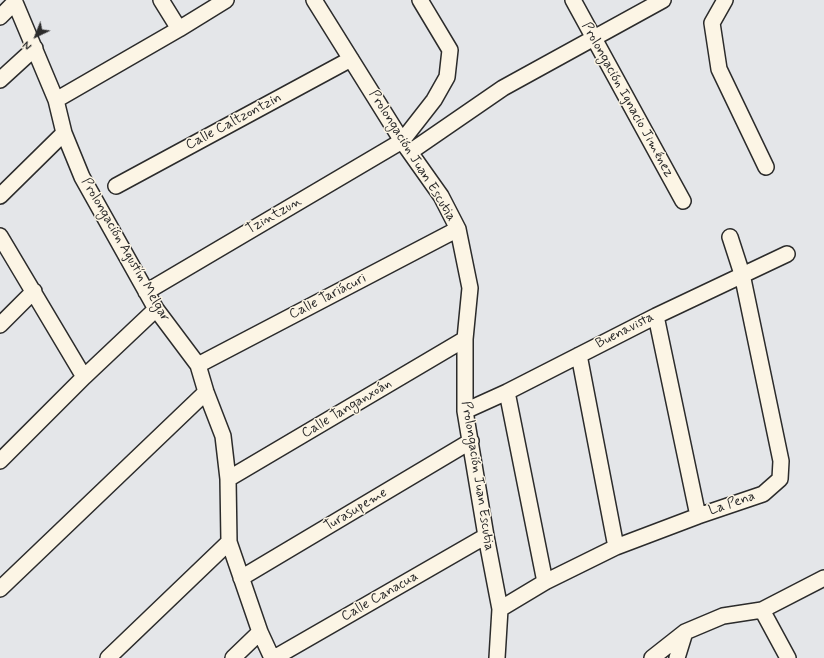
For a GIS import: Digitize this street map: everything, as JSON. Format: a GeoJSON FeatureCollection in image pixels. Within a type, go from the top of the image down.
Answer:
{"type":"FeatureCollection","features":[{"type":"Feature","properties":{"kind":"street"},"geometry":{"type":"LineString","coordinates":[[161,0],[179,29]]}},
{"type":"Feature","properties":{"kind":"street"},"geometry":{"type":"LineString","coordinates":[[56,100],[226,0]]}},
{"type":"Feature","properties":{"kind":"street","name":"Prolongación Juan Escutia"},"geometry":{"type":"LineString","coordinates":[[314,0],[406,147],[441,196],[458,230],[470,288],[465,339],[465,411],[500,609],[497,658]]}},
{"type":"Feature","properties":{"kind":"street"},"geometry":{"type":"LineString","coordinates":[[406,147],[447,77],[450,50],[420,0]]}},
{"type":"Feature","properties":{"kind":"street","name":"Prolongación Ignacio Jiménez"},"geometry":{"type":"LineString","coordinates":[[573,0],[683,201]]}},
{"type":"Feature","properties":{"kind":"street","name":"Tzintzun"},"geometry":{"type":"LineString","coordinates":[[146,292],[406,147],[503,88],[663,0]]}},
{"type":"Feature","properties":{"kind":"street"},"geometry":{"type":"LineString","coordinates":[[725,0],[712,23],[719,69],[766,167]]}},
{"type":"Feature","properties":{"kind":"street"},"geometry":{"type":"LineString","coordinates":[[0,17],[14,1]]}},
{"type":"Feature","properties":{"kind":"street","name":"Prolongación Agustín Melgar"},"geometry":{"type":"LineString","coordinates":[[14,1],[56,100],[64,133],[82,177],[156,309],[198,365],[206,392],[223,436],[228,479],[229,542],[260,632],[273,658]]}},
{"type":"Feature","properties":{"kind":"street"},"geometry":{"type":"LineString","coordinates":[[0,80],[35,48]]}},
{"type":"Feature","properties":{"kind":"street","name":"Calle Caltzontzin"},"geometry":{"type":"LineString","coordinates":[[116,186],[352,59]]}},
{"type":"Feature","properties":{"kind":"street"},"geometry":{"type":"LineString","coordinates":[[0,196],[64,133]]}},
{"type":"Feature","properties":{"kind":"street","name":"Calle Tariácuri"},"geometry":{"type":"LineString","coordinates":[[198,365],[458,230]]}},
{"type":"Feature","properties":{"kind":"street"},"geometry":{"type":"LineString","coordinates":[[0,236],[84,376]]}},
{"type":"Feature","properties":{"kind":"street","name":"La Pena"},"geometry":{"type":"LineString","coordinates":[[500,609],[545,582],[616,547],[698,516],[763,494],[780,479],[781,461],[742,274],[730,237]]}},
{"type":"Feature","properties":{"kind":"street","name":"Buenavista"},"geometry":{"type":"LineString","coordinates":[[465,411],[507,392],[656,316],[786,254]]}},
{"type":"Feature","properties":{"kind":"street"},"geometry":{"type":"LineString","coordinates":[[0,325],[34,291]]}},
{"type":"Feature","properties":{"kind":"street"},"geometry":{"type":"LineString","coordinates":[[0,461],[84,376],[156,309]]}},
{"type":"Feature","properties":{"kind":"street"},"geometry":{"type":"LineString","coordinates":[[656,316],[698,516]]}},
{"type":"Feature","properties":{"kind":"street","name":"Calle Tanganxoán"},"geometry":{"type":"LineString","coordinates":[[228,479],[465,339]]}},
{"type":"Feature","properties":{"kind":"street"},"geometry":{"type":"LineString","coordinates":[[579,355],[616,547]]}},
{"type":"Feature","properties":{"kind":"street"},"geometry":{"type":"LineString","coordinates":[[0,589],[206,392]]}},
{"type":"Feature","properties":{"kind":"street"},"geometry":{"type":"LineString","coordinates":[[507,392],[545,582]]}},
{"type":"Feature","properties":{"kind":"street","name":"Turasupeme"},"geometry":{"type":"LineString","coordinates":[[241,578],[471,441]]}},
{"type":"Feature","properties":{"kind":"street","name":"Calle Canacua"},"geometry":{"type":"LineString","coordinates":[[273,658],[486,536]]}},
{"type":"Feature","properties":{"kind":"street"},"geometry":{"type":"LineString","coordinates":[[108,658],[229,542]]}},
{"type":"Feature","properties":{"kind":"street"},"geometry":{"type":"LineString","coordinates":[[652,658],[685,632],[723,616],[762,610],[824,578]]}},
{"type":"Feature","properties":{"kind":"street"},"geometry":{"type":"LineString","coordinates":[[762,610],[788,658]]}},
{"type":"Feature","properties":{"kind":"street"},"geometry":{"type":"LineString","coordinates":[[233,658],[260,632]]}},
{"type":"Feature","properties":{"kind":"street"},"geometry":{"type":"LineString","coordinates":[[677,658],[685,632]]}}]}
